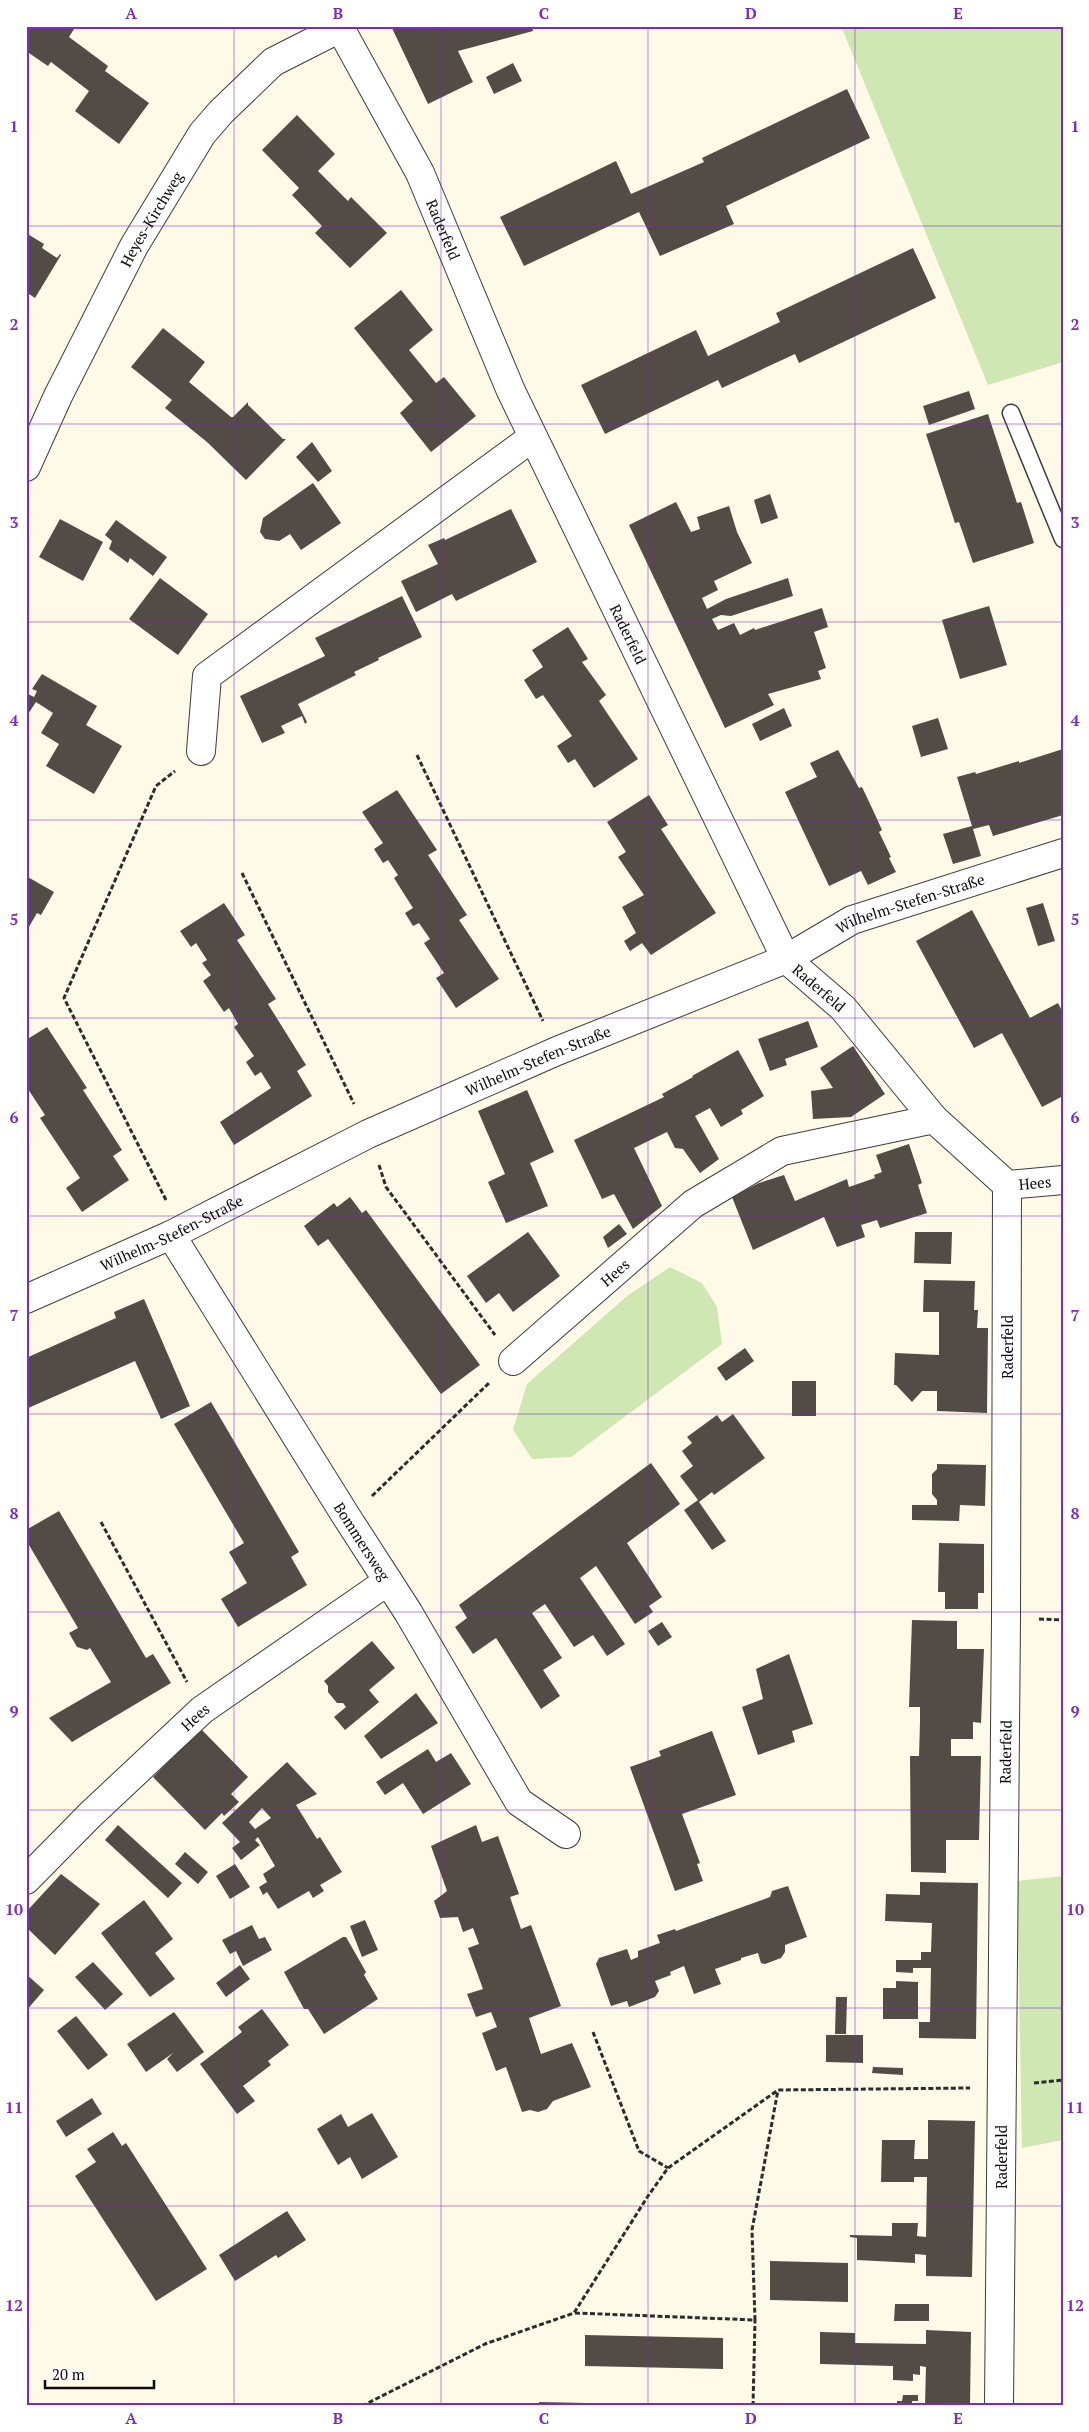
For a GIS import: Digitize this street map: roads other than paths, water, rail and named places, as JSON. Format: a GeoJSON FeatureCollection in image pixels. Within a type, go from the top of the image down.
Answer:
{"type":"FeatureCollection","features":[{"type":"Feature","properties":{"kind":"street","name":"Raderfeld"},"geometry":{"type":"LineString","coordinates":[[339,27],[420,173],[512,391],[786,959],[843,1008],[934,1119],[1007,1185],[1000,2406]]}},
{"type":"Feature","properties":{"kind":"street","name":"Heyes-Kirchweg"},"geometry":{"type":"LineString","coordinates":[[26,467],[58,396],[134,246],[202,134],[273,62],[339,27]]}},
{"type":"Feature","properties":{"kind":"street"},"geometry":{"type":"LineString","coordinates":[[201,751],[206,676],[534,437]]}},
{"type":"Feature","properties":{"kind":"street","name":"Wilhelm-Stefen-Straße"},"geometry":{"type":"LineString","coordinates":[[26,1299],[170,1235],[368,1134],[557,1051],[786,959],[852,920],[1063,853]]}},
{"type":"Feature","properties":{"kind":"street","name":"Hees"},"geometry":{"type":"LineString","coordinates":[[513,1361],[693,1204],[782,1151],[934,1119]]}},
{"type":"Feature","properties":{"kind":"street","name":"Hees"},"geometry":{"type":"LineString","coordinates":[[1007,1185],[1063,1180]]}},
{"type":"Feature","properties":{"kind":"street","name":"Bommersweg"},"geometry":{"type":"LineString","coordinates":[[170,1235],[408,1612],[519,1802],[566,1834]]}},
{"type":"Feature","properties":{"kind":"street","name":"Hees"},"geometry":{"type":"LineString","coordinates":[[26,1880],[90,1815],[202,1710],[388,1581]]}},
{"type":"Feature","properties":{"kind":"lane"},"geometry":{"type":"LineString","coordinates":[[1011,412],[1063,539]]}}]}
